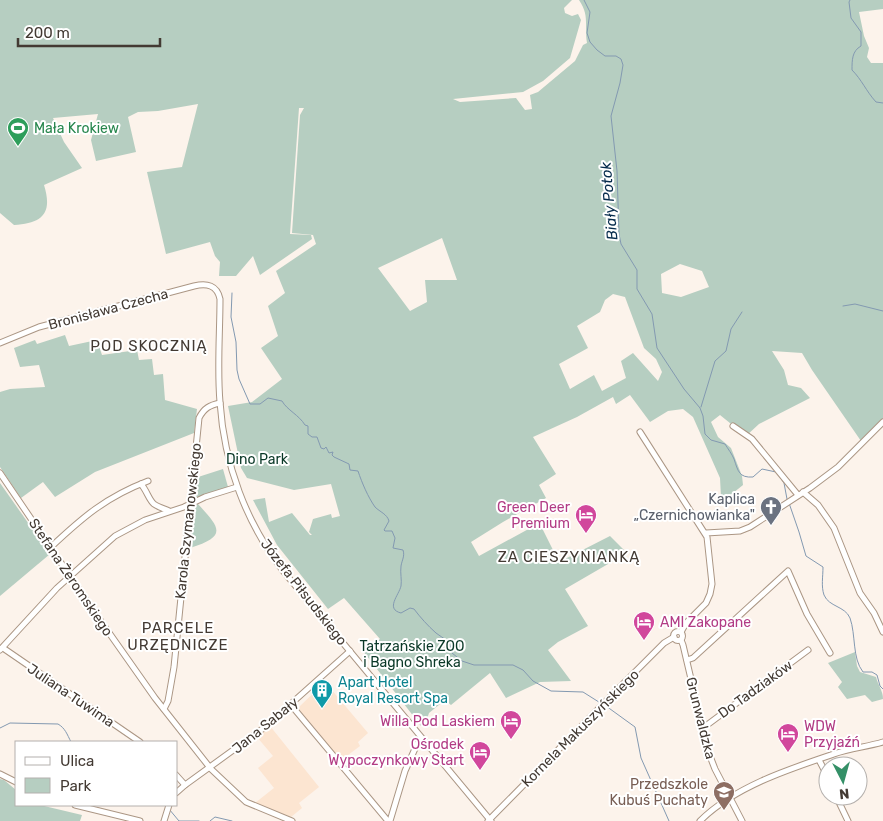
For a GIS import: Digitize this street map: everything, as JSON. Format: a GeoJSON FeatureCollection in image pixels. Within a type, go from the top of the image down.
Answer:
{"type":"FeatureCollection","features":[{"type":"Feature","properties":{"kind":"street","name":"Bronisława Czecha"},"geometry":{"type":"LineString","coordinates":[[1,341],[39,327],[194,286],[206,284],[216,289]]}},
{"type":"Feature","properties":{"kind":"street","name":"Józefa Piłsudskiego"},"geometry":{"type":"LineString","coordinates":[[216,289],[220,299],[220,403],[225,446],[237,487],[255,528],[273,556],[489,820]]}},
{"type":"Feature","properties":{"kind":"street","name":"Karola Szymanowskiego"},"geometry":{"type":"LineString","coordinates":[[164,709],[168,701],[174,667],[199,418],[203,411],[210,406],[220,403]]}},
{"type":"Feature","properties":{"kind":"street"},"geometry":{"type":"LineString","coordinates":[[706,533],[743,530],[800,494],[838,467],[883,422]]}},
{"type":"Feature","properties":{"kind":"street"},"geometry":{"type":"LineString","coordinates":[[733,426],[752,439],[800,494],[818,505],[834,528],[860,593],[874,613],[883,632]]}},
{"type":"Feature","properties":{"kind":"street"},"geometry":{"type":"LineString","coordinates":[[640,432],[706,533],[712,584],[710,594],[706,603],[686,623],[681,632],[683,635],[681,640],[676,640],[674,637],[675,633],[681,632]]}},
{"type":"Feature","properties":{"kind":"street","name":"Stefana Żeromskiego"},"geometry":{"type":"LineString","coordinates":[[0,473],[70,577],[164,709],[210,767],[246,802],[292,821]]}},
{"type":"Feature","properties":{"kind":"street"},"geometry":{"type":"LineString","coordinates":[[51,547],[81,519],[106,501],[148,481]]}},
{"type":"Feature","properties":{"kind":"street"},"geometry":{"type":"LineString","coordinates":[[141,484],[147,490],[149,498],[154,504],[170,511]]}},
{"type":"Feature","properties":{"kind":"street"},"geometry":{"type":"LineString","coordinates":[[1,649],[70,577],[115,536],[145,520],[237,487]]}},
{"type":"Feature","properties":{"kind":"street"},"geometry":{"type":"LineString","coordinates":[[687,660],[693,658],[788,571],[808,614],[830,653]]}},
{"type":"Feature","properties":{"kind":"street","name":"Kornela Makuszyńskiego"},"geometry":{"type":"LineString","coordinates":[[489,820],[664,643],[674,637]]}},
{"type":"Feature","properties":{"kind":"street","name":"Grunwaldzka"},"geometry":{"type":"LineString","coordinates":[[681,640],[710,758],[742,821]]}},
{"type":"Feature","properties":{"kind":"street","name":"Juliana Tuwima"},"geometry":{"type":"LineString","coordinates":[[1,649],[139,741]]}},
{"type":"Feature","properties":{"kind":"street","name":"Do Tadziaków"},"geometry":{"type":"LineString","coordinates":[[702,727],[706,726],[808,650]]}},
{"type":"Feature","properties":{"kind":"street","name":"Jana Sabały"},"geometry":{"type":"LineString","coordinates":[[178,791],[185,784],[260,731],[350,651]]}},
{"type":"Feature","properties":{"kind":"street"},"geometry":{"type":"LineString","coordinates":[[291,705],[389,821]]}},
{"type":"Feature","properties":{"kind":"street"},"geometry":{"type":"LineString","coordinates":[[389,821],[405,771],[418,742],[422,738]]}},
{"type":"Feature","properties":{"kind":"street"},"geometry":{"type":"LineString","coordinates":[[830,756],[883,742]]}},
{"type":"Feature","properties":{"kind":"street"},"geometry":{"type":"LineString","coordinates":[[700,821],[729,797],[756,784],[818,760]]}},
{"type":"Feature","properties":{"kind":"street"},"geometry":{"type":"LineString","coordinates":[[0,774],[15,782]]}},
{"type":"Feature","properties":{"kind":"street"},"geometry":{"type":"LineString","coordinates":[[178,777],[185,784]]}},
{"type":"Feature","properties":{"kind":"street"},"geometry":{"type":"LineString","coordinates":[[79,806],[140,821]]}},
{"type":"Feature","properties":{"kind":"street"},"geometry":{"type":"LineString","coordinates":[[164,821],[169,806]]}},
{"type":"Feature","properties":{"kind":"street"},"geometry":{"type":"LineString","coordinates":[[841,806],[848,821]]}},
{"type":"Feature","properties":{"kind":"shaded area"},"geometry":{"type":"Polygon","coordinates":[[[325,682],[368,733],[358,742],[360,746],[340,761],[299,709],[325,682]]]}},
{"type":"Feature","properties":{"kind":"shaded area"},"geometry":{"type":"Polygon","coordinates":[[[270,726],[319,787],[299,803],[302,808],[291,817],[255,803],[274,788],[258,768],[273,756],[257,737],[270,726]]]}},
{"type":"Feature","properties":{"kind":"green space"},"geometry":{"type":"Polygon","coordinates":[[[0,0],[572,0],[564,8],[565,13],[572,16],[578,14],[581,20],[570,58],[543,81],[523,92],[453,99],[460,102],[516,98],[525,110],[532,109],[530,95],[538,92],[575,61],[583,45],[587,43],[586,16],[579,0],[883,0],[883,9],[859,12],[864,36],[869,48],[867,57],[871,63],[883,63],[883,420],[861,441],[802,353],[772,351],[784,370],[788,385],[801,388],[810,398],[759,424],[746,436],[720,415],[711,422],[718,437],[731,448],[742,476],[743,485],[728,497],[721,497],[720,478],[693,417],[683,409],[668,411],[650,422],[630,395],[616,404],[613,397],[577,417],[533,437],[556,474],[539,485],[546,498],[471,542],[479,556],[534,526],[536,529],[541,526],[559,562],[610,536],[627,553],[565,589],[588,626],[558,642],[548,650],[571,681],[540,682],[506,698],[490,673],[451,705],[445,700],[429,713],[425,725],[421,726],[363,651],[380,639],[344,598],[328,609],[277,545],[253,500],[265,498],[269,522],[292,513],[310,535],[312,535],[309,532],[313,519],[331,514],[332,518],[340,516],[331,484],[294,490],[247,478],[241,468],[228,406],[252,402],[282,379],[261,348],[278,336],[268,306],[285,293],[276,271],[316,244],[313,235],[292,233],[300,115],[304,108],[299,108],[290,234],[311,235],[312,239],[260,275],[253,256],[236,276],[219,276],[220,262],[215,256],[210,242],[166,254],[147,172],[182,167],[198,104],[158,111],[138,112],[128,117],[136,152],[96,161],[91,140],[98,114],[53,118],[64,142],[82,168],[44,185],[47,203],[46,210],[38,219],[14,225],[0,213],[0,0]],[[442,238],[378,268],[410,311],[427,302],[425,280],[457,280],[442,238]],[[680,264],[661,274],[662,293],[681,297],[709,287],[702,271],[680,264]],[[613,294],[605,300],[600,312],[577,326],[588,348],[559,364],[570,389],[594,375],[602,391],[626,378],[621,361],[633,353],[658,381],[662,372],[656,359],[644,348],[625,297],[613,294]]]}},
{"type":"Feature","properties":{"kind":"green space"},"geometry":{"type":"Polygon","coordinates":[[[65,335],[69,346],[97,340],[102,355],[137,350],[139,360],[152,359],[154,375],[163,374],[165,400],[197,409],[194,433],[95,472],[55,497],[43,482],[21,498],[0,467],[0,392],[10,389],[45,387],[39,365],[20,367],[14,348],[35,340],[37,344],[65,335]]]}},
{"type":"Feature","properties":{"kind":"green space"},"geometry":{"type":"Polygon","coordinates":[[[223,469],[228,487],[195,500],[193,498],[195,478],[223,469]]]}},
{"type":"Feature","properties":{"kind":"green space"},"geometry":{"type":"Polygon","coordinates":[[[0,483],[50,554],[0,596],[0,483]]]}},
{"type":"Feature","properties":{"kind":"green space"},"geometry":{"type":"Polygon","coordinates":[[[197,503],[211,518],[216,530],[215,535],[211,539],[190,548],[194,505],[197,503]]]}},
{"type":"Feature","properties":{"kind":"green space"},"geometry":{"type":"Polygon","coordinates":[[[855,652],[860,672],[876,677],[883,699],[872,702],[865,695],[847,699],[838,687],[842,682],[828,663],[855,652]]]}},
{"type":"Feature","properties":{"kind":"green space"},"geometry":{"type":"Polygon","coordinates":[[[0,779],[15,789],[15,806],[44,806],[82,815],[80,821],[0,821],[0,779]]]}},
{"type":"Feature","properties":{"kind":"waterway","name":"Biały Potok"},"geometry":{"type":"LineString","coordinates":[[584,0],[590,12],[587,33],[590,42],[605,56],[616,56],[621,59],[623,65],[611,116],[617,171],[619,234],[621,244],[637,270],[637,289],[652,314],[657,348],[684,389],[700,408],[705,434],[711,440],[725,444],[740,473],[753,477],[762,469],[776,472]]}},
{"type":"Feature","properties":{"kind":"waterway"},"geometry":{"type":"LineString","coordinates":[[850,0],[851,18],[861,32],[861,46],[854,53],[852,70],[876,102],[883,103]]}},
{"type":"Feature","properties":{"kind":"waterway"},"geometry":{"type":"LineString","coordinates":[[232,293],[231,317],[236,342],[237,370],[250,404],[260,404],[268,398],[282,401],[308,426],[308,434],[312,437],[317,437],[321,448],[324,449],[326,447],[329,453],[333,452],[332,455],[334,457],[349,464],[350,470],[358,471],[372,503],[388,519],[389,521],[384,530],[392,531],[395,538],[393,548],[403,550],[404,552],[401,586],[393,605],[396,611],[401,613],[410,608],[414,609],[436,633],[447,641],[452,653],[462,661],[474,665],[513,665],[523,670],[533,681],[551,691],[583,692],[602,704]]}},
{"type":"Feature","properties":{"kind":"waterway"},"geometry":{"type":"LineString","coordinates":[[843,306],[855,304],[883,311]]}},
{"type":"Feature","properties":{"kind":"waterway"},"geometry":{"type":"LineString","coordinates":[[701,407],[715,361],[726,351],[731,329],[742,312]]}},
{"type":"Feature","properties":{"kind":"waterway","name":"Biały Potok"},"geometry":{"type":"LineString","coordinates":[[780,477],[784,483],[787,499]]}},
{"type":"Feature","properties":{"kind":"waterway","name":"Biały Potok"},"geometry":{"type":"LineString","coordinates":[[789,503],[806,556],[823,567],[822,585],[826,599],[848,614],[857,660],[863,672],[872,672],[877,675],[880,686],[883,689]]}},
{"type":"Feature","properties":{"kind":"waterway"},"geometry":{"type":"LineString","coordinates":[[606,706],[635,727],[641,758],[669,821]]}},
{"type":"Feature","properties":{"kind":"waterway"},"geometry":{"type":"LineString","coordinates":[[0,728],[10,723],[58,724],[64,729],[70,741]]}},
{"type":"Feature","properties":{"kind":"waterway"},"geometry":{"type":"LineString","coordinates":[[169,809],[179,821],[199,821]]}},
{"type":"Feature","properties":{"kind":"waterway"},"geometry":{"type":"LineString","coordinates":[[210,821],[215,817],[232,821]]}},
{"type":"Feature","properties":{"kind":"place","name":"Mała Krokiew"},"geometry":{"type":"Point","coordinates":[18,147]}},
{"type":"Feature","properties":{"kind":"place","name":"Kaplica „Czernichowianka\""},"geometry":{"type":"Point","coordinates":[771,526]}},
{"type":"Feature","properties":{"kind":"place","name":"Green Deer Premium"},"geometry":{"type":"Point","coordinates":[586,534]}},
{"type":"Feature","properties":{"kind":"place","name":"AMI Zakopane"},"geometry":{"type":"Point","coordinates":[644,641]}},
{"type":"Feature","properties":{"kind":"place","name":"Apart Hotel Royal Resort Spa"},"geometry":{"type":"Point","coordinates":[322,709]}},
{"type":"Feature","properties":{"kind":"place","name":"Willa Pod Laskiem"},"geometry":{"type":"Point","coordinates":[511,740]}},
{"type":"Feature","properties":{"kind":"place","name":"WDW Przyjaźń"},"geometry":{"type":"Point","coordinates":[788,753]}},
{"type":"Feature","properties":{"kind":"place","name":"Ośrodek Wypoczynkowy Start"},"geometry":{"type":"Point","coordinates":[480,771]}},
{"type":"Feature","properties":{"kind":"place","name":"Przedszkole Kubuś Puchaty"},"geometry":{"type":"Point","coordinates":[724,811]}},
{"type":"Feature","properties":{"kind":"district","name":"POD SKOCZNIĄ"},"geometry":{"type":"Point","coordinates":[149,346]}},
{"type":"Feature","properties":{"kind":"district","name":"ZA CIESZYNIANKĄ"},"geometry":{"type":"Point","coordinates":[569,557]}},
{"type":"Feature","properties":{"kind":"district","name":"PARCELE URZĘDNICZE"},"geometry":{"type":"Point","coordinates":[178,636]}},
{"type":"Feature","properties":{"kind":"park label","name":"Dino Park"},"geometry":{"type":"Point","coordinates":[257,459]}},
{"type":"Feature","properties":{"kind":"park label","name":"Tatrzańskie ZOO i Bagno Shreka"},"geometry":{"type":"Point","coordinates":[412,654]}}]}
